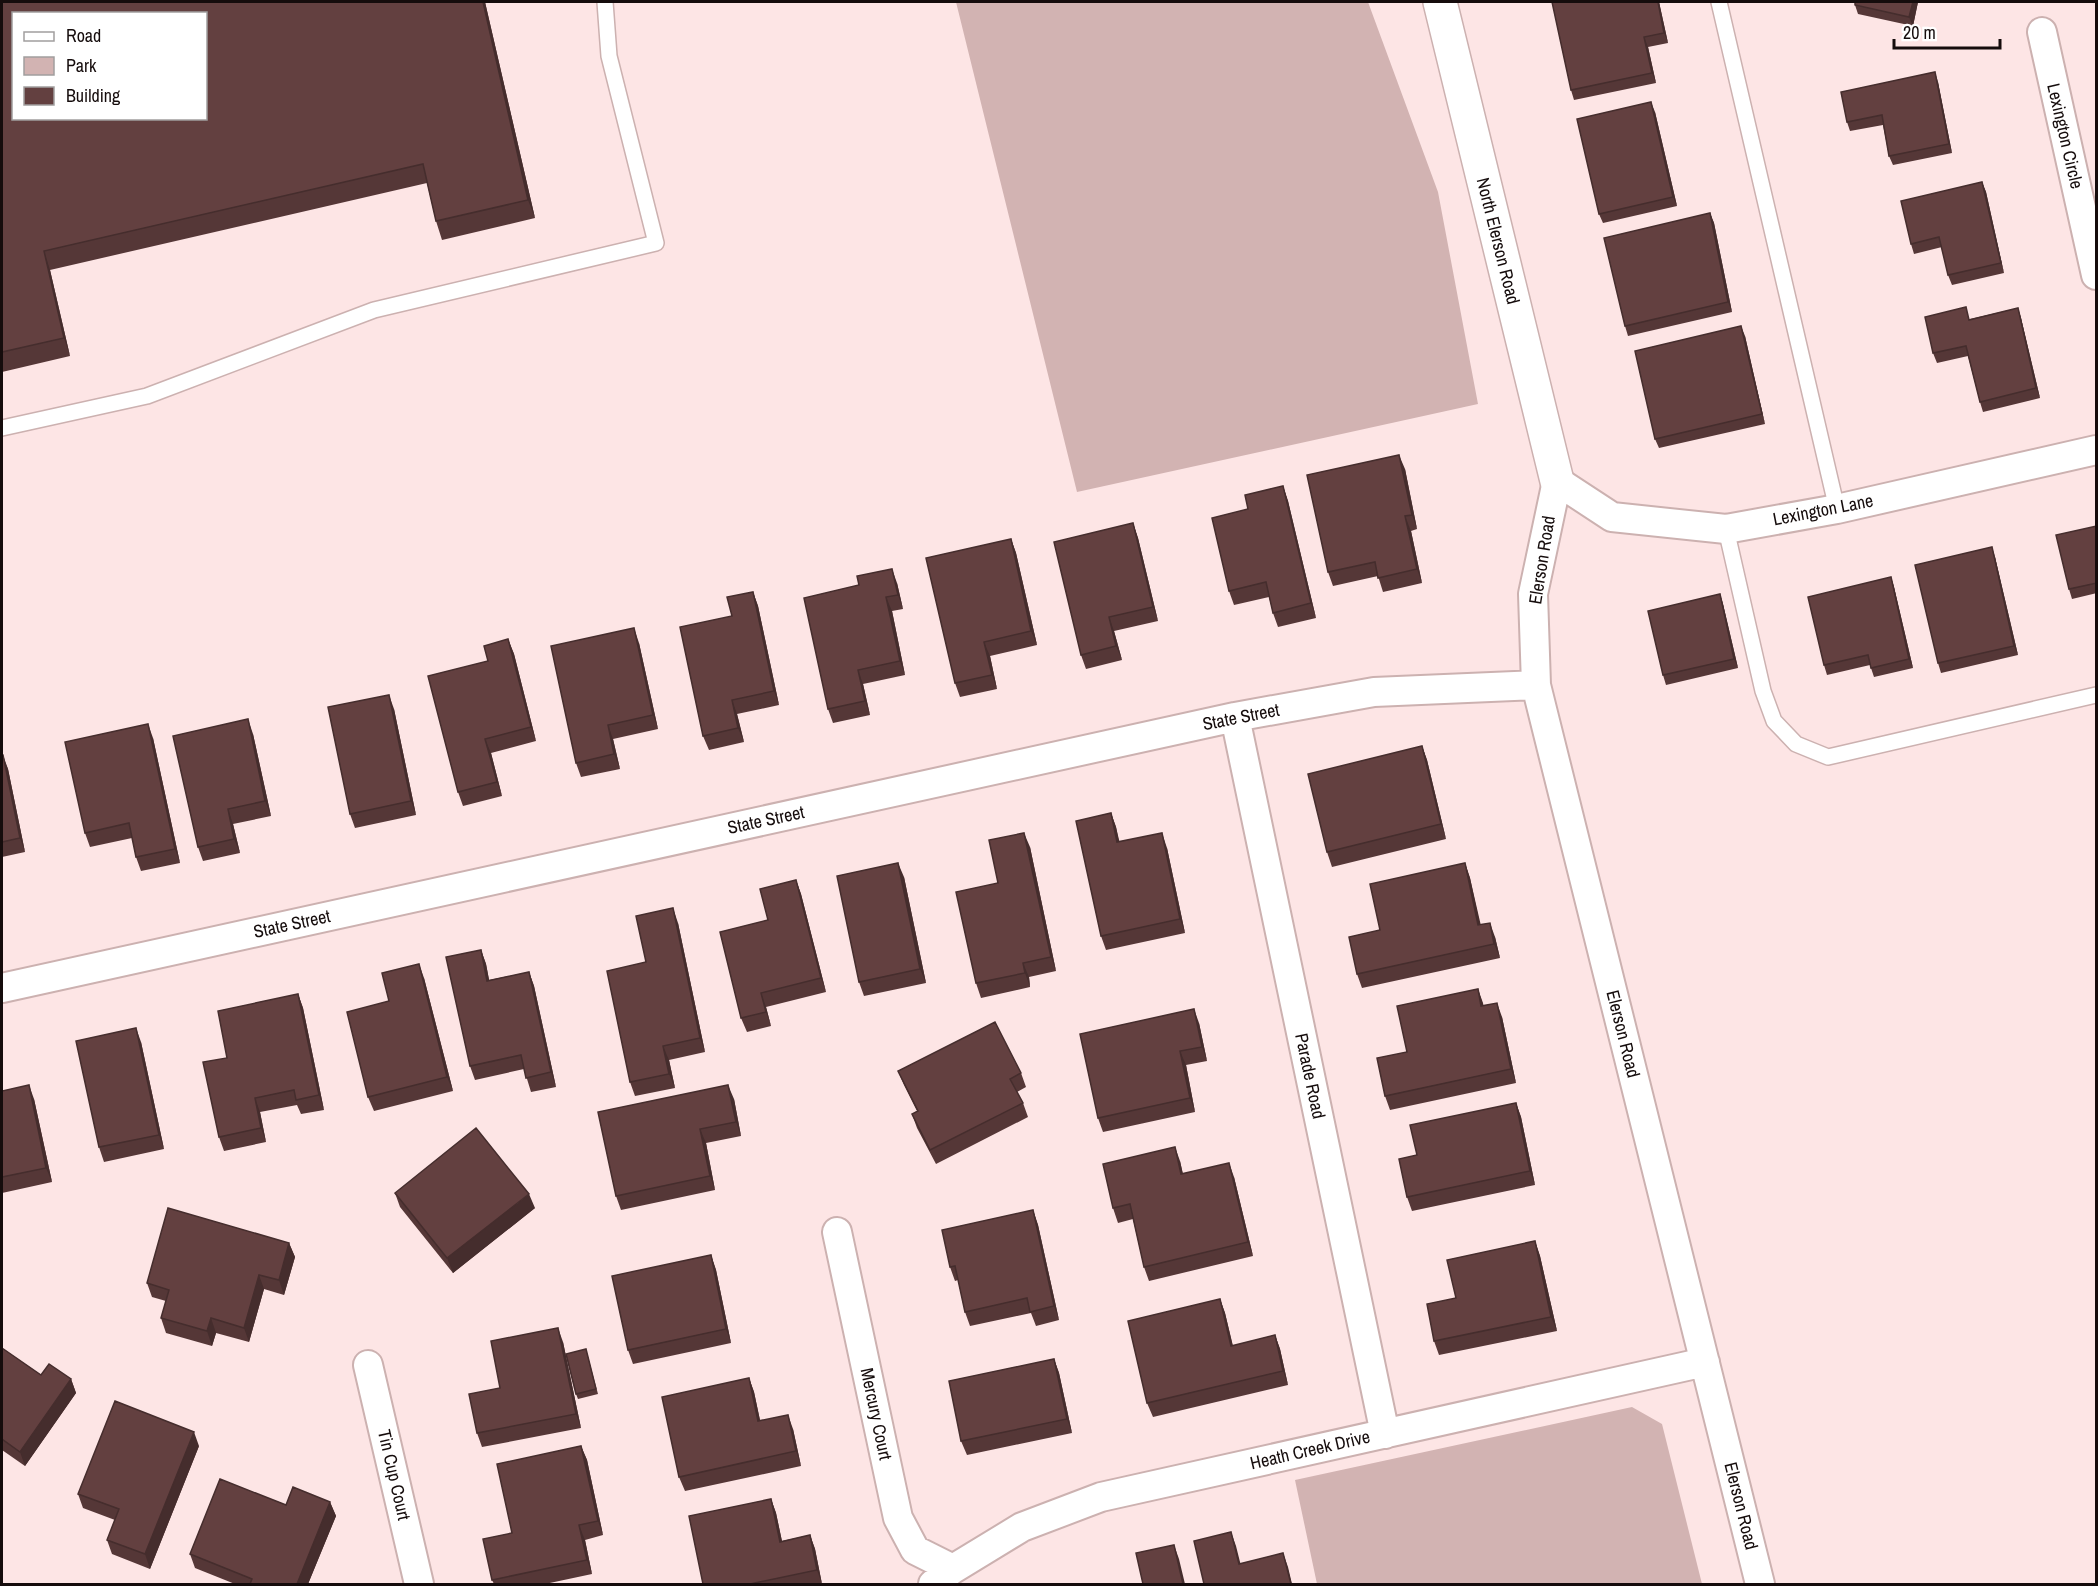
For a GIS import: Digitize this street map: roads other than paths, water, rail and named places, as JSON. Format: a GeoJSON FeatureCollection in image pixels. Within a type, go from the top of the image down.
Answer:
{"type":"FeatureCollection","features":[{"type":"Feature","properties":{"kind":"street","name":"North Elerson Road"},"geometry":{"type":"LineString","coordinates":[[1440,2],[1557,481]]}},
{"type":"Feature","properties":{"kind":"street","name":"Lexington Circle"},"geometry":{"type":"LineString","coordinates":[[2042,32],[2097,275]]}},
{"type":"Feature","properties":{"kind":"street","name":"Lexington Lane"},"geometry":{"type":"LineString","coordinates":[[1557,481],[1612,517],[1726,530],[1837,509],[2097,450]]}},
{"type":"Feature","properties":{"kind":"street","name":"Elerson Road"},"geometry":{"type":"LineString","coordinates":[[1557,481],[1533,594],[1536,685],[1760,1584]]}},
{"type":"Feature","properties":{"kind":"street","name":"State Street"},"geometry":{"type":"LineString","coordinates":[[2,988],[1235,717],[1374,692],[1536,685]]}},
{"type":"Feature","properties":{"kind":"street","name":"Parade Road"},"geometry":{"type":"LineString","coordinates":[[1235,717],[1385,1434]]}},
{"type":"Feature","properties":{"kind":"street","name":"Mercury Court"},"geometry":{"type":"LineString","coordinates":[[837,1232],[898,1518],[915,1550],[943,1577]]}},
{"type":"Feature","properties":{"kind":"street","name":"Heath Creek Drive"},"geometry":{"type":"LineString","coordinates":[[943,1577],[1022,1527],[1101,1497],[1705,1362]]}},
{"type":"Feature","properties":{"kind":"street","name":"Tin Cup Court"},"geometry":{"type":"LineString","coordinates":[[368,1365],[419,1584]]}},
{"type":"Feature","properties":{"kind":"lane"},"geometry":{"type":"LineString","coordinates":[[2,428],[147,396],[374,310],[656,243],[609,56],[604,2]]}},
{"type":"Feature","properties":{"kind":"lane"},"geometry":{"type":"LineString","coordinates":[[1719,2],[1837,509]]}},
{"type":"Feature","properties":{"kind":"lane"},"geometry":{"type":"LineString","coordinates":[[1726,530],[1763,691],[1774,721],[1796,744],[1828,757],[2097,694]]}}]}
